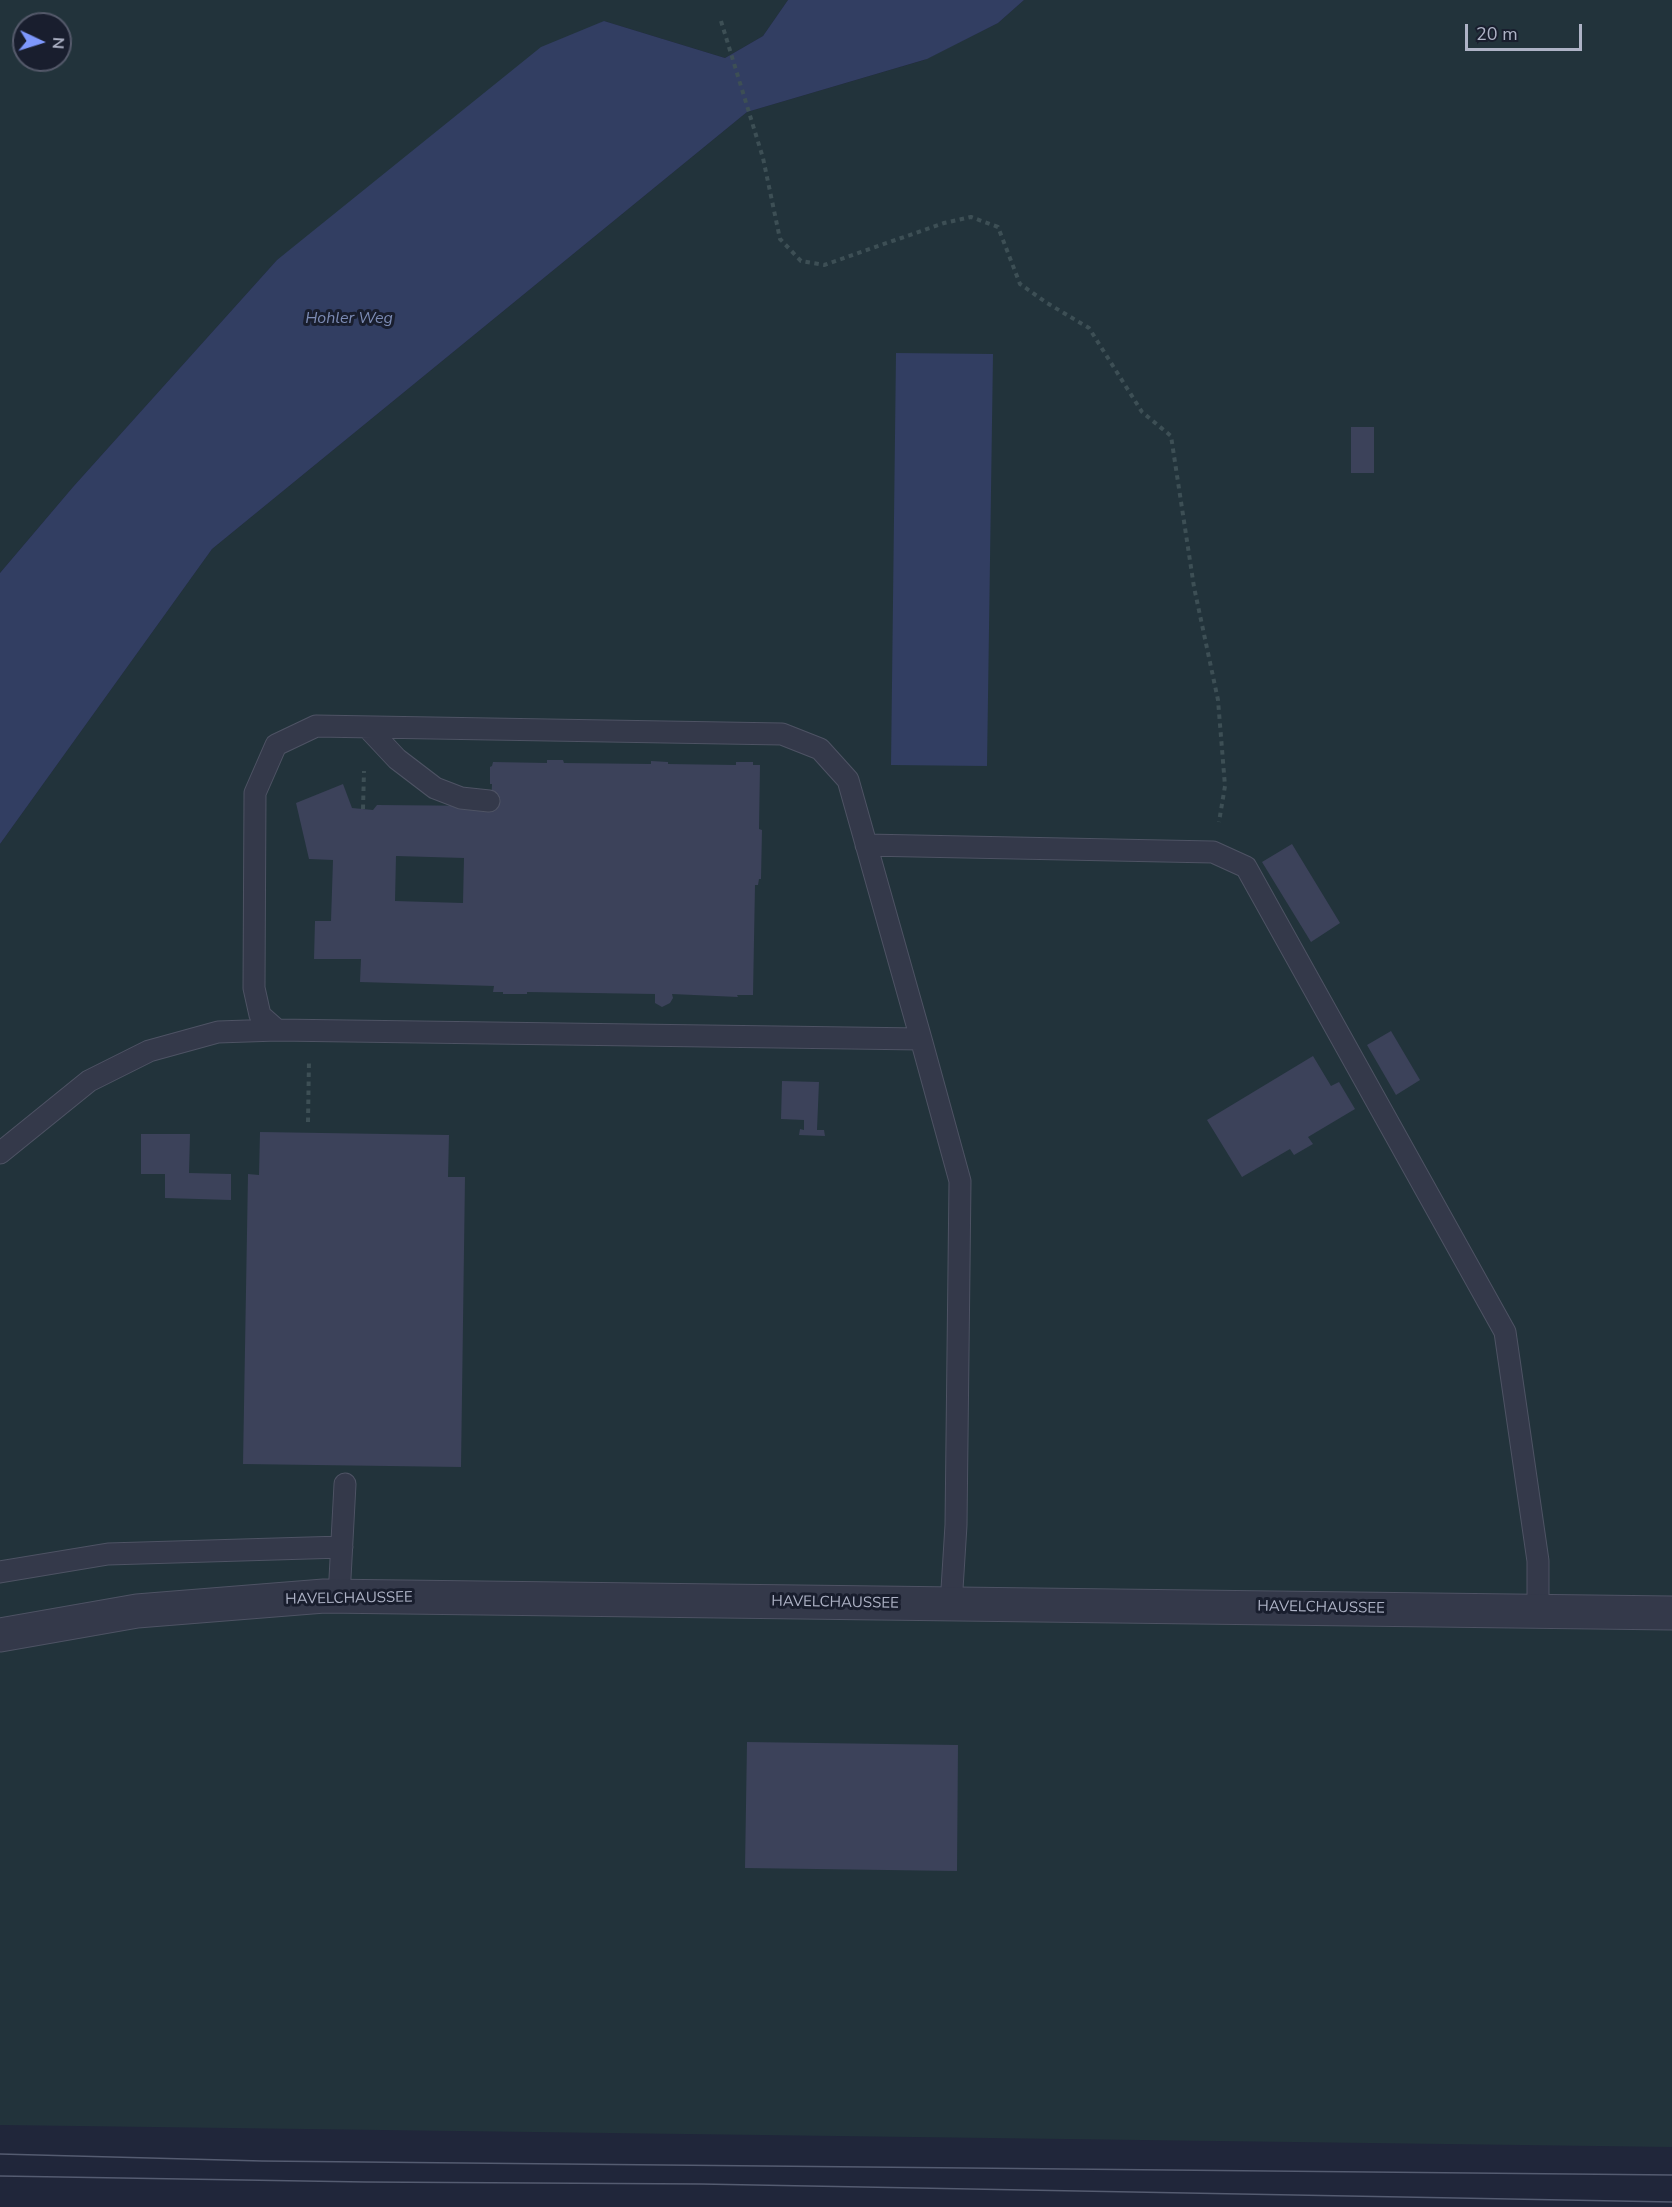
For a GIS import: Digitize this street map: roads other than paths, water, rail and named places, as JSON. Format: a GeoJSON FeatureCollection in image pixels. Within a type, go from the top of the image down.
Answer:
{"type":"FeatureCollection","features":[{"type":"Feature","properties":{"kind":"street","name":"HAVELCHAUSSEE"},"geometry":{"type":"LineString","coordinates":[[0,1635],[137,1611],[339,1597],[1672,1612]]}},
{"type":"Feature","properties":{"kind":"lane"},"geometry":{"type":"LineString","coordinates":[[277,1030],[260,1015],[254,988],[255,793],[276,745],[316,726],[782,734],[820,749],[848,780],[960,1181],[956,1525],[951,1605]]}},
{"type":"Feature","properties":{"kind":"lane"},"geometry":{"type":"LineString","coordinates":[[366,727],[397,759],[435,788],[461,798],[489,801]]}},
{"type":"Feature","properties":{"kind":"lane"},"geometry":{"type":"LineString","coordinates":[[866,845],[1213,852],[1246,867],[1505,1332],[1538,1561],[1538,1611]]}},
{"type":"Feature","properties":{"kind":"lane"},"geometry":{"type":"LineString","coordinates":[[0,1153],[89,1081],[149,1051],[218,1032],[310,1030],[921,1039]]}},
{"type":"Feature","properties":{"kind":"lane"},"geometry":{"type":"LineString","coordinates":[[339,1597],[345,1484]]}},
{"type":"Feature","properties":{"kind":"lane"},"geometry":{"type":"LineString","coordinates":[[0,1572],[108,1554],[342,1547]]}},
{"type":"Feature","properties":{"kind":"water","name":"Hohler Weg"},"geometry":{"type":"Polygon","coordinates":[[[788,0],[1024,0],[998,23],[927,59],[747,112],[212,549],[0,844],[0,573],[73,487],[277,260],[541,47],[604,21],[725,58],[763,36],[788,0]]]}},
{"type":"Feature","properties":{"kind":"water"},"geometry":{"type":"Polygon","coordinates":[[[896,353],[993,354],[987,766],[891,765],[896,353]]]}},
{"type":"Feature","properties":{"kind":"tram line"},"geometry":{"type":"LineString","coordinates":[[0,2154],[262,2161],[1672,2175]]}},
{"type":"Feature","properties":{"kind":"tram line"},"geometry":{"type":"LineString","coordinates":[[0,2176],[365,2182],[701,2184],[1672,2202]]}}]}
